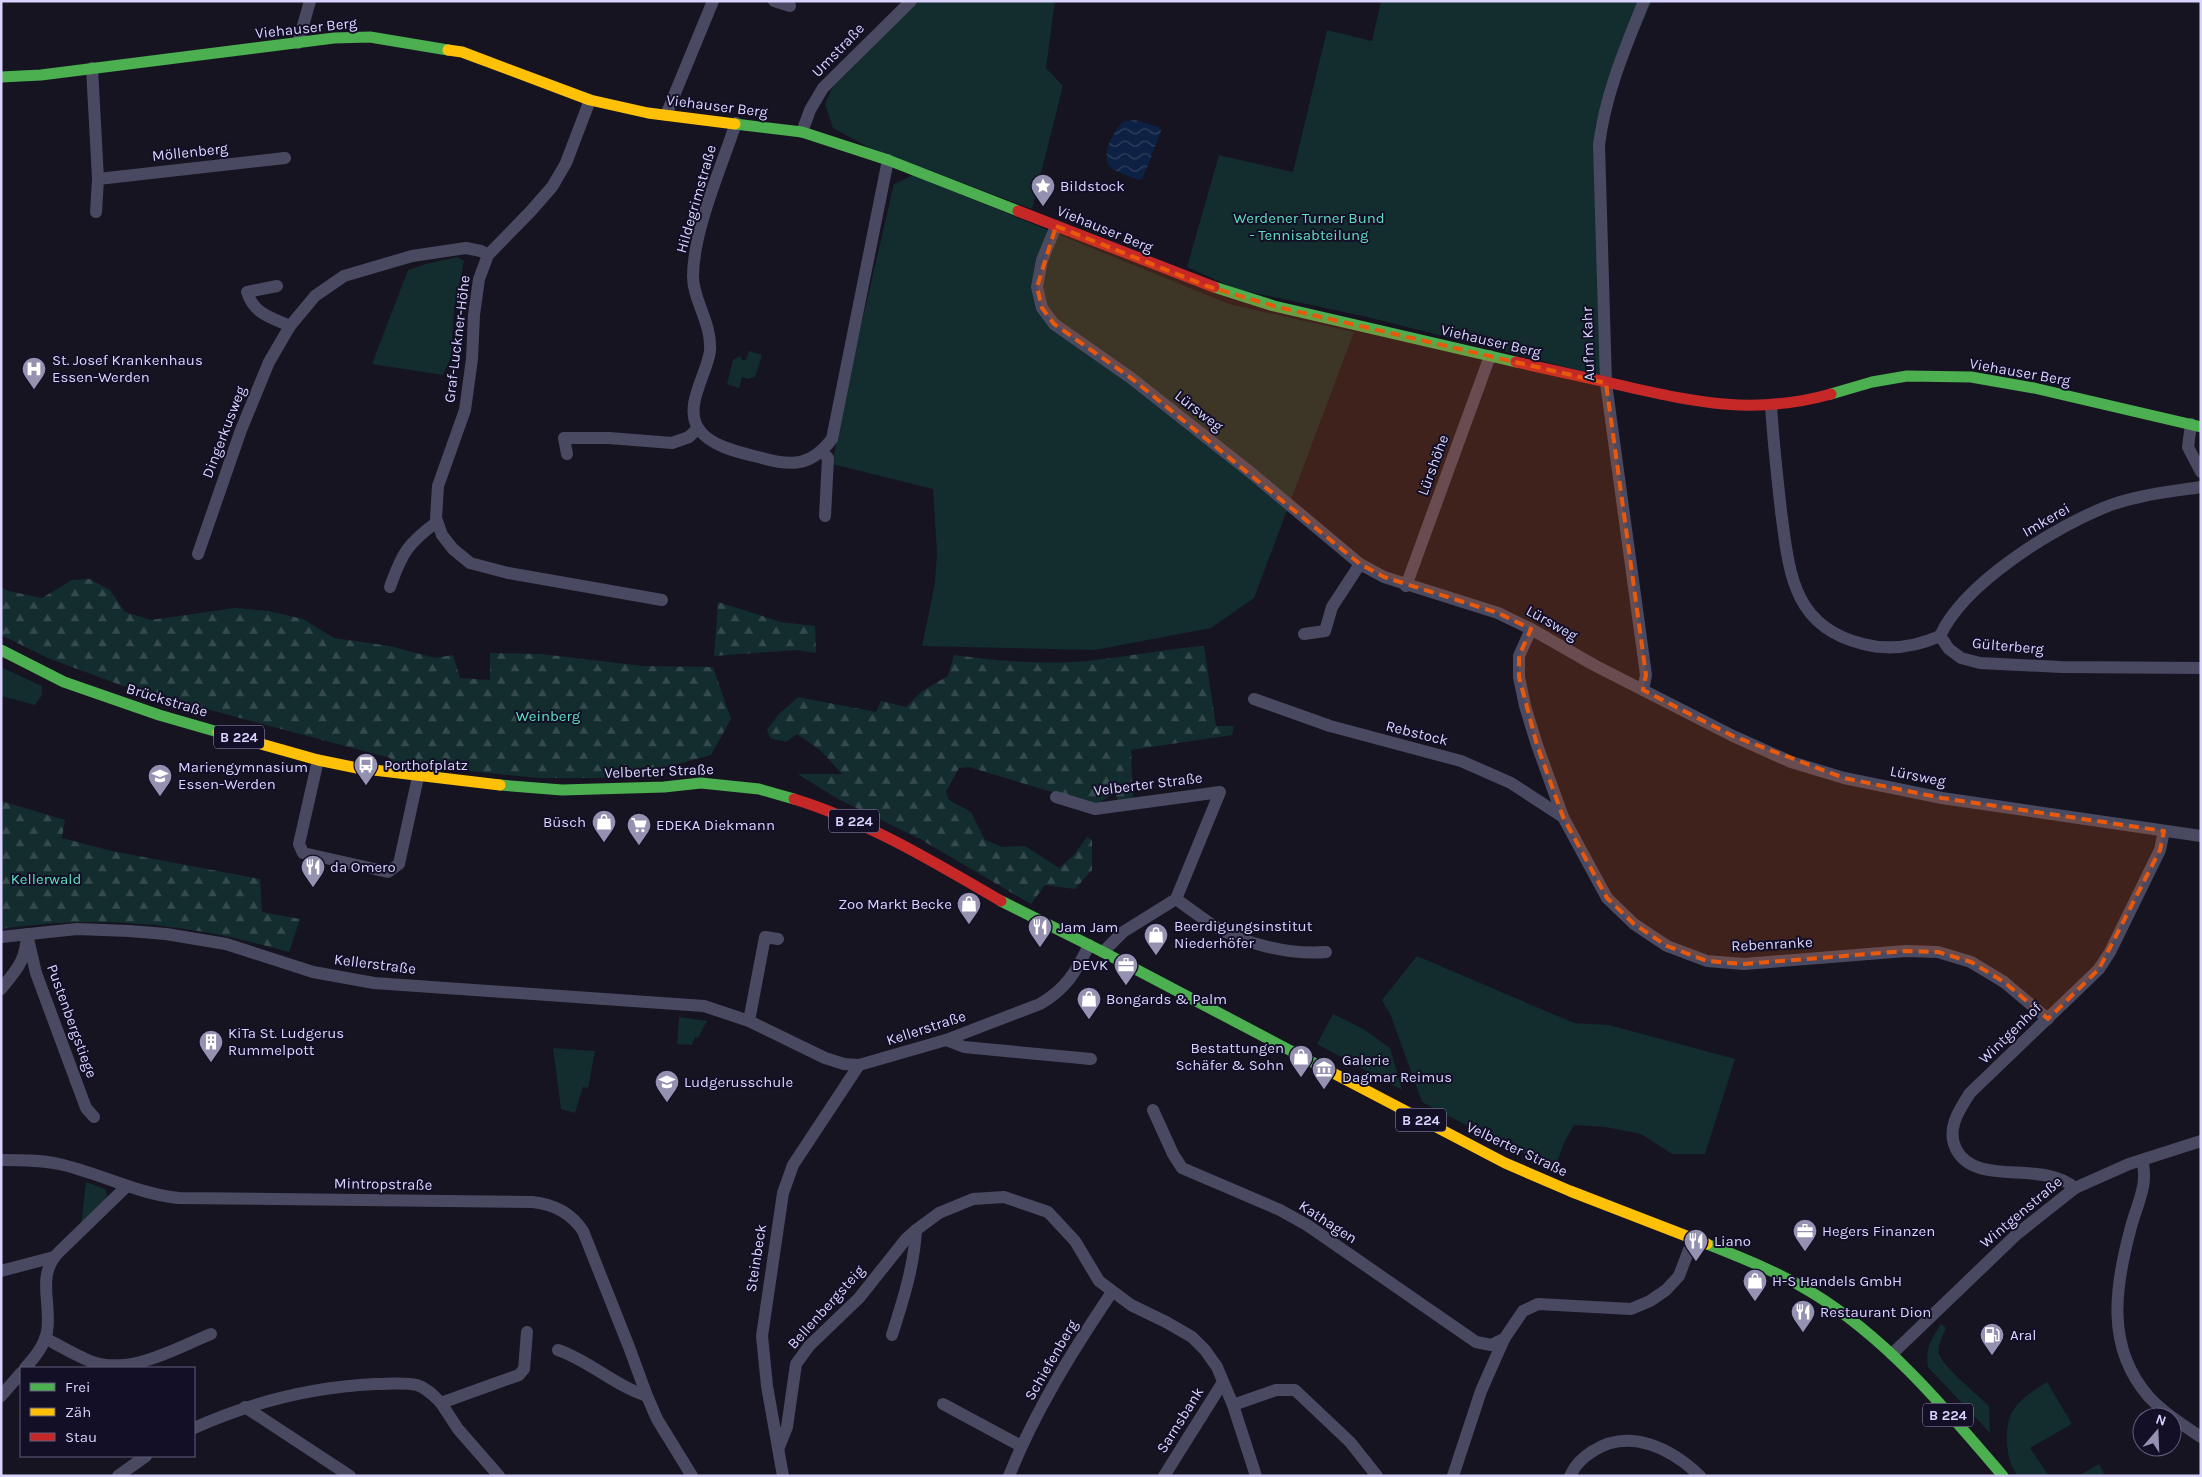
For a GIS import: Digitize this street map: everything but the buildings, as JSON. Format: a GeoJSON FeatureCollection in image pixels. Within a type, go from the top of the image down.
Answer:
{"type":"FeatureCollection","features":[{"type":"Feature","properties":{"kind":"street"},"geometry":{"type":"LineString","coordinates":[[298,43],[310,1]]}},
{"type":"Feature","properties":{"kind":"street"},"geometry":{"type":"LineString","coordinates":[[666,115],[713,1]]}},
{"type":"Feature","properties":{"kind":"street"},"geometry":{"type":"LineString","coordinates":[[774,1],[790,6]]}},
{"type":"Feature","properties":{"kind":"street","name":"Umstraße"},"geometry":{"type":"LineString","coordinates":[[802,132],[810,110],[823,88],[912,1]]}},
{"type":"Feature","properties":{"kind":"street","name":"Auf'm Kahr"},"geometry":{"type":"LineString","coordinates":[[1643,690],[1646,675],[1606,383],[1599,146],[1602,120],[1610,91],[1644,1]]}},
{"type":"Feature","properties":{"kind":"street","name":"Viehauser Berg"},"geometry":{"type":"LineString","coordinates":[[1,77],[92,68],[334,38],[370,37],[462,52],[590,100],[666,115],[802,132],[888,160],[1234,295],[1274,306],[1702,404],[1771,405],[1813,398],[1877,381],[1906,376],[1975,377],[2024,385],[2196,425]]}},
{"type":"Feature","properties":{"kind":"street"},"geometry":{"type":"LineString","coordinates":[[92,68],[98,179],[96,212]]}},
{"type":"Feature","properties":{"kind":"street","name":"Graf-Luckner-Höhe"},"geometry":{"type":"LineString","coordinates":[[437,522],[438,486],[466,410],[472,368],[474,315],[479,279],[488,255],[552,188],[566,163],[590,100]]}},
{"type":"Feature","properties":{"kind":"street","name":"Hildegrimstraße"},"geometry":{"type":"LineString","coordinates":[[698,428],[694,413],[696,400],[707,366],[710,334],[693,279],[695,249],[736,123]]}},
{"type":"Feature","properties":{"kind":"street","name":"Möllenberg"},"geometry":{"type":"LineString","coordinates":[[98,179],[285,158]]}},
{"type":"Feature","properties":{"kind":"street"},"geometry":{"type":"LineString","coordinates":[[567,454],[564,438],[609,438],[672,442],[689,437],[698,428],[714,441],[740,452],[767,460],[796,463],[812,459],[822,452],[832,438],[888,160]]}},
{"type":"Feature","properties":{"kind":"street","name":"Lürsweg"},"geometry":{"type":"LineString","coordinates":[[1056,226],[1042,260],[1036,288],[1042,308],[1054,324],[1132,378],[1250,472],[1360,564],[1384,577],[1406,586],[1498,613],[1532,629],[1594,665],[1733,736],[1791,762],[1844,778],[1942,798],[2201,836]]}},
{"type":"Feature","properties":{"kind":"street","name":"Dingerkusweg"},"geometry":{"type":"LineString","coordinates":[[198,554],[241,430],[269,362],[290,326],[315,296],[344,276],[412,256],[466,248],[481,251],[488,255]]}},
{"type":"Feature","properties":{"kind":"street"},"geometry":{"type":"LineString","coordinates":[[278,286],[246,292],[250,303],[259,312],[290,326]]}},
{"type":"Feature","properties":{"kind":"street","name":"Lürshöhe"},"geometry":{"type":"LineString","coordinates":[[1406,586],[1490,356]]}},
{"type":"Feature","properties":{"kind":"street"},"geometry":{"type":"LineString","coordinates":[[1771,405],[1773,452],[1785,544],[1790,574],[1801,600],[1827,630],[1852,642],[1879,648],[1905,648],[1940,636]]}},
{"type":"Feature","properties":{"kind":"street"},"geometry":{"type":"LineString","coordinates":[[2196,425],[2188,447],[2201,472]]}},
{"type":"Feature","properties":{"kind":"street"},"geometry":{"type":"LineString","coordinates":[[822,452],[828,458],[825,516]]}},
{"type":"Feature","properties":{"kind":"street","name":"Imkerei"},"geometry":{"type":"LineString","coordinates":[[1940,636],[1947,620],[1955,610],[1982,584],[2039,542],[2066,526],[2104,508],[2122,502],[2201,486]]}},
{"type":"Feature","properties":{"kind":"street"},"geometry":{"type":"LineString","coordinates":[[390,587],[400,560],[408,546],[437,522],[442,534],[453,549],[470,563],[508,574],[662,600]]}},
{"type":"Feature","properties":{"kind":"street"},"geometry":{"type":"LineString","coordinates":[[1304,634],[1324,632],[1332,607],[1360,564]]}},
{"type":"Feature","properties":{"kind":"street","name":"Rebenranke"},"geometry":{"type":"LineString","coordinates":[[1532,629],[1519,656],[1519,677],[1536,745],[1563,817],[1607,898],[1634,924],[1667,946],[1707,961],[1744,964],[1906,950],[1938,952],[1971,962],[2004,982],[2048,1019]]}},
{"type":"Feature","properties":{"kind":"street","name":"Gülterberg"},"geometry":{"type":"LineString","coordinates":[[1940,636],[1949,649],[1961,658],[1980,663],[2061,667],[2201,668]]}},
{"type":"Feature","properties":{"kind":"street","name":"Brückstraße"},"geometry":{"type":"LineString","coordinates":[[1,650],[64,682],[159,715],[318,760],[370,771],[418,777]]}},
{"type":"Feature","properties":{"kind":"street","name":"Rebstock"},"geometry":{"type":"LineString","coordinates":[[1254,700],[1330,726],[1461,761],[1511,783],[1563,817]]}},
{"type":"Feature","properties":{"kind":"street"},"geometry":{"type":"LineString","coordinates":[[318,760],[298,844],[303,853],[388,872],[399,864],[418,777]]}},
{"type":"Feature","properties":{"kind":"street","name":"Velberter Straße"},"geometry":{"type":"LineString","coordinates":[[418,777],[562,790],[701,783],[730,785],[768,792],[835,812],[907,846],[1012,908],[1103,952],[1504,1163],[1546,1182],[1765,1269],[1811,1292],[1853,1321],[1892,1354]]}},
{"type":"Feature","properties":{"kind":"street","name":"Velberter Straße"},"geometry":{"type":"LineString","coordinates":[[1056,797],[1095,809],[1220,792],[1176,899]]}},
{"type":"Feature","properties":{"kind":"street","name":"Wintgenhof"},"geometry":{"type":"LineString","coordinates":[[2075,1188],[2065,1179],[2046,1174],[1992,1172],[1973,1166],[1959,1155],[1952,1142],[1953,1124],[1958,1111],[1970,1093],[2089,980],[2110,952],[2160,850],[2164,831]]}},
{"type":"Feature","properties":{"kind":"street"},"geometry":{"type":"LineString","coordinates":[[1103,952],[1122,932],[1176,899],[1212,924],[1247,940],[1304,954],[1326,952]]}},
{"type":"Feature","properties":{"kind":"street","name":"Kellerstraße"},"geometry":{"type":"LineString","coordinates":[[1,937],[100,929],[166,934],[226,944],[313,972],[374,983],[704,1006],[749,1021],[825,1058],[844,1064],[859,1065],[946,1040],[1040,1004],[1053,996],[1066,984],[1080,965],[1089,946]]}},
{"type":"Feature","properties":{"kind":"street"},"geometry":{"type":"LineString","coordinates":[[1,989],[23,960],[27,934]]}},
{"type":"Feature","properties":{"kind":"street","name":"Pustenbergstiege"},"geometry":{"type":"LineString","coordinates":[[27,934],[36,973],[86,1108],[94,1117]]}},
{"type":"Feature","properties":{"kind":"street"},"geometry":{"type":"LineString","coordinates":[[749,1021],[765,937],[778,939]]}},
{"type":"Feature","properties":{"kind":"street"},"geometry":{"type":"LineString","coordinates":[[946,1040],[964,1047],[1091,1059]]}},
{"type":"Feature","properties":{"kind":"street","name":"Steinbeck"},"geometry":{"type":"LineString","coordinates":[[784,1476],[767,1386],[762,1336],[783,1193],[793,1165],[859,1065]]}},
{"type":"Feature","properties":{"kind":"street","name":"Kathagen"},"geometry":{"type":"LineString","coordinates":[[1153,1110],[1173,1154],[1182,1168],[1280,1210],[1307,1225],[1476,1342],[1491,1345],[1504,1339]]}},
{"type":"Feature","properties":{"kind":"street","name":"Wintgenstraße"},"geometry":{"type":"LineString","coordinates":[[1892,1354],[2017,1234],[2075,1188],[2142,1160],[2201,1141]]}},
{"type":"Feature","properties":{"kind":"street","name":"Mintropstraße"},"geometry":{"type":"LineString","coordinates":[[1,1160],[52,1162],[127,1186],[179,1198],[529,1202],[553,1206],[571,1216],[583,1231],[629,1347],[646,1396],[657,1419],[692,1476]]}},
{"type":"Feature","properties":{"kind":"street"},"geometry":{"type":"LineString","coordinates":[[2142,1160],[2145,1182],[2131,1224],[2117,1285],[2116,1313],[2119,1337],[2128,1363],[2149,1396],[2171,1416],[2201,1437]]}},
{"type":"Feature","properties":{"kind":"street"},"geometry":{"type":"LineString","coordinates":[[26,1367],[39,1352],[45,1338],[48,1322],[45,1279],[54,1257],[127,1186]]}},
{"type":"Feature","properties":{"kind":"street","name":"Bellenbergsteig"},"geometry":{"type":"LineString","coordinates":[[779,1447],[787,1426],[793,1374],[802,1353],[858,1298],[906,1239],[916,1230],[939,1213],[973,1198],[1004,1197],[1048,1212],[1075,1241],[1099,1280],[1112,1292],[1131,1306],[1192,1336],[1217,1367],[1233,1405],[1256,1476]]}},
{"type":"Feature","properties":{"kind":"street"},"geometry":{"type":"LineString","coordinates":[[892,1335],[911,1273],[916,1230]]}},
{"type":"Feature","properties":{"kind":"street"},"geometry":{"type":"LineString","coordinates":[[1453,1476],[1481,1391],[1504,1339],[1524,1310],[1538,1304],[1630,1309],[1650,1302],[1666,1290],[1679,1276],[1693,1239]]}},
{"type":"Feature","properties":{"kind":"street"},"geometry":{"type":"LineString","coordinates":[[1,1271],[54,1257]]}},
{"type":"Feature","properties":{"kind":"street","name":"Schiefenberg"},"geometry":{"type":"LineString","coordinates":[[1009,1476],[1021,1446],[1091,1323],[1112,1292]]}},
{"type":"Feature","properties":{"kind":"street"},"geometry":{"type":"LineString","coordinates":[[441,1403],[519,1375],[524,1368],[527,1332]]}},
{"type":"Feature","properties":{"kind":"street"},"geometry":{"type":"LineString","coordinates":[[45,1338],[90,1361],[116,1366],[138,1362],[211,1334]]}},
{"type":"Feature","properties":{"kind":"street"},"geometry":{"type":"LineString","coordinates":[[558,1350],[587,1362],[632,1391],[646,1396]]}},
{"type":"Feature","properties":{"kind":"street","name":"B 224"},"geometry":{"type":"LineString","coordinates":[[1892,1354],[2003,1476]]}},
{"type":"Feature","properties":{"kind":"street"},"geometry":{"type":"LineString","coordinates":[[1,1396],[20,1374]]}},
{"type":"Feature","properties":{"kind":"street","name":"Sarnsbank"},"geometry":{"type":"LineString","coordinates":[[1164,1476],[1223,1382]]}},
{"type":"Feature","properties":{"kind":"street"},"geometry":{"type":"LineString","coordinates":[[195,1428],[245,1407],[316,1390],[357,1385],[418,1385],[429,1391],[441,1403],[458,1429],[499,1476]]}},
{"type":"Feature","properties":{"kind":"street"},"geometry":{"type":"LineString","coordinates":[[1233,1405],[1276,1390],[1295,1390],[1350,1442],[1377,1476]]}},
{"type":"Feature","properties":{"kind":"street"},"geometry":{"type":"LineString","coordinates":[[943,1404],[1021,1446]]}},
{"type":"Feature","properties":{"kind":"street"},"geometry":{"type":"LineString","coordinates":[[245,1407],[350,1476]]}},
{"type":"Feature","properties":{"kind":"street"},"geometry":{"type":"LineString","coordinates":[[1570,1476],[1584,1456],[1598,1447],[1625,1440],[1646,1442],[1663,1449],[1687,1464],[1700,1476]]}},
{"type":"Feature","properties":{"kind":"street"},"geometry":{"type":"LineString","coordinates":[[124,1474],[145,1457]]}},
{"type":"Feature","properties":{"kind":"highlighted area"},"geometry":{"type":"Polygon","coordinates":[[[1056,226],[1207,286],[1274,306],[1606,383],[1646,675],[1643,690],[1733,736],[1844,778],[1942,798],[2164,831],[2160,850],[2099,969],[2048,1019],[2004,982],[1971,962],[1938,952],[1906,951],[1744,964],[1707,961],[1667,946],[1634,924],[1607,898],[1563,817],[1537,745],[1519,677],[1519,656],[1531,629],[1498,613],[1384,577],[1360,564],[1131,378],[1054,324],[1042,308],[1037,287],[1056,226]]]}},
{"type":"Feature","properties":{"kind":"green space"},"geometry":{"type":"Polygon","coordinates":[[[919,1],[1055,1],[1046,68],[1063,86],[1032,209],[868,147],[833,128],[825,104],[832,88],[919,1]]]}},
{"type":"Feature","properties":{"kind":"green space","name":"Werdener Turner Bund - Tennisabteilung"},"geometry":{"type":"Polygon","coordinates":[[[1381,1],[1652,1],[1595,126],[1601,376],[1367,317],[1236,289],[1187,267],[1219,155],[1293,172],[1327,30],[1372,41],[1381,1]]]}},
{"type":"Feature","properties":{"kind":"green space"},"geometry":{"type":"Polygon","coordinates":[[[913,175],[1229,304],[1354,332],[1254,598],[1211,628],[1095,650],[922,646],[935,583],[937,553],[933,489],[832,464],[857,343],[894,184],[913,175]]]}},
{"type":"Feature","properties":{"kind":"green space"},"geometry":{"type":"Polygon","coordinates":[[[457,257],[464,261],[454,310],[451,357],[443,375],[372,364],[408,270],[457,257]]]}},
{"type":"Feature","properties":{"kind":"green space"},"geometry":{"type":"Polygon","coordinates":[[[749,351],[762,355],[755,377],[748,379],[742,377],[739,388],[727,384],[733,360],[740,356],[742,360],[746,360],[749,351]]]}},
{"type":"Feature","properties":{"kind":"green space","name":"Weinberg"},"geometry":{"type":"Polygon","coordinates":[[[90,579],[110,590],[125,612],[151,620],[235,608],[269,611],[303,619],[334,638],[390,646],[435,658],[453,655],[460,678],[490,680],[490,653],[541,654],[643,666],[713,667],[731,719],[711,755],[637,775],[604,778],[538,778],[390,761],[390,758],[131,689],[48,658],[1,635],[1,587],[8,591],[42,598],[72,580],[90,579]]]}},
{"type":"Feature","properties":{"kind":"green space"},"geometry":{"type":"Polygon","coordinates":[[[718,602],[781,622],[815,626],[816,653],[796,650],[714,656],[718,602]]]}},
{"type":"Feature","properties":{"kind":"green space"},"geometry":{"type":"Polygon","coordinates":[[[1204,646],[1216,726],[1234,726],[1232,735],[1131,750],[1133,801],[1118,800],[1115,793],[1095,805],[969,767],[959,768],[946,792],[949,800],[971,812],[985,840],[1002,847],[1025,846],[1059,868],[1073,856],[1087,837],[1092,840],[1092,870],[1075,889],[1045,885],[1031,904],[920,839],[838,799],[798,774],[842,774],[820,750],[797,734],[786,742],[770,738],[767,730],[779,714],[798,697],[876,712],[881,701],[906,707],[922,691],[948,676],[954,655],[1021,662],[1054,663],[1204,646]]]}},
{"type":"Feature","properties":{"kind":"green space"},"geometry":{"type":"Polygon","coordinates":[[[1,667],[42,686],[42,695],[35,705],[1,696],[1,667]]]}},
{"type":"Feature","properties":{"kind":"green space","name":"Kellerwald"},"geometry":{"type":"Polygon","coordinates":[[[1,801],[65,820],[62,838],[112,851],[260,879],[262,912],[300,919],[289,952],[217,934],[146,924],[75,922],[1,929],[1,801]]]}},
{"type":"Feature","properties":{"kind":"green space"},"geometry":{"type":"Polygon","coordinates":[[[1417,956],[1574,1023],[1609,1025],[1735,1059],[1705,1154],[1672,1154],[1641,1134],[1606,1127],[1574,1125],[1564,1143],[1555,1168],[1502,1144],[1422,1102],[1391,1016],[1382,1000],[1417,956]]]}},
{"type":"Feature","properties":{"kind":"green space"},"geometry":{"type":"Polygon","coordinates":[[[1333,1014],[1365,1030],[1390,1048],[1402,1090],[1317,1044],[1333,1014]]]}},
{"type":"Feature","properties":{"kind":"green space"},"geometry":{"type":"Polygon","coordinates":[[[679,1017],[707,1021],[698,1038],[695,1037],[692,1045],[677,1044],[679,1017]]]}},
{"type":"Feature","properties":{"kind":"green space"},"geometry":{"type":"Polygon","coordinates":[[[553,1048],[595,1051],[588,1088],[583,1087],[575,1113],[561,1109],[553,1048]]]}},
{"type":"Feature","properties":{"kind":"green space"},"geometry":{"type":"Polygon","coordinates":[[[86,1182],[105,1189],[107,1195],[105,1200],[81,1226],[86,1182]]]}},
{"type":"Feature","properties":{"kind":"green space"},"geometry":{"type":"Polygon","coordinates":[[[1941,1324],[1946,1328],[1940,1344],[1939,1354],[1947,1366],[1989,1406],[1990,1433],[1928,1367],[1927,1355],[1930,1344],[1941,1324]]]}},
{"type":"Feature","properties":{"kind":"green space"},"geometry":{"type":"Polygon","coordinates":[[[2047,1382],[2072,1424],[2030,1448],[2049,1476],[2018,1476],[2011,1465],[2008,1452],[2007,1431],[2009,1422],[2016,1406],[2029,1394],[2047,1382]]]}},
{"type":"Feature","properties":{"kind":"green space"},"geometry":{"type":"Polygon","coordinates":[[[2099,1464],[2105,1476],[2078,1476],[2099,1464]]]}},
{"type":"Feature","properties":{"kind":"water"},"geometry":{"type":"Polygon","coordinates":[[[1135,120],[1159,127],[1161,131],[1143,178],[1140,180],[1113,169],[1108,164],[1107,159],[1110,141],[1117,130],[1124,121],[1135,120]]]}},
{"type":"Feature","properties":{"kind":"traffic: fast"},"geometry":{"type":"LineString","coordinates":[[1,77],[41,75],[334,38],[370,37],[448,50]]}},
{"type":"Feature","properties":{"kind":"traffic: fast"},"geometry":{"type":"LineString","coordinates":[[735,124],[802,132],[888,160],[1018,211]]}},
{"type":"Feature","properties":{"kind":"traffic: fast"},"geometry":{"type":"LineString","coordinates":[[1214,287],[1274,306],[1516,362]]}},
{"type":"Feature","properties":{"kind":"traffic: fast"},"geometry":{"type":"LineString","coordinates":[[1831,394],[1872,382],[1907,376],[1971,377],[2034,388],[2201,427]]}},
{"type":"Feature","properties":{"kind":"traffic: fast"},"geometry":{"type":"LineString","coordinates":[[1,650],[64,682],[159,715],[218,732]]}},
{"type":"Feature","properties":{"kind":"traffic: fast"},"geometry":{"type":"LineString","coordinates":[[500,785],[562,790],[664,787],[701,783],[759,789],[794,799]]}},
{"type":"Feature","properties":{"kind":"traffic: fast"},"geometry":{"type":"LineString","coordinates":[[1001,901],[1103,952],[1333,1073]]}},
{"type":"Feature","properties":{"kind":"traffic: fast"},"geometry":{"type":"LineString","coordinates":[[1707,1244],[1786,1278],[1839,1310],[1914,1376],[1960,1425],[2003,1476]]}},
{"type":"Feature","properties":{"kind":"traffic: slow"},"geometry":{"type":"LineString","coordinates":[[448,50],[462,52],[590,100],[648,113],[735,124]]}},
{"type":"Feature","properties":{"kind":"traffic: slow"},"geometry":{"type":"LineString","coordinates":[[218,732],[318,760],[357,768],[500,785]]}},
{"type":"Feature","properties":{"kind":"traffic: slow"},"geometry":{"type":"LineString","coordinates":[[1333,1073],[1505,1163],[1570,1191],[1707,1244]]}},
{"type":"Feature","properties":{"kind":"traffic: jam"},"geometry":{"type":"LineString","coordinates":[[1018,211],[1214,287]]}},
{"type":"Feature","properties":{"kind":"traffic: jam"},"geometry":{"type":"LineString","coordinates":[[1516,362],[1702,402],[1752,405],[1777,404],[1831,394]]}},
{"type":"Feature","properties":{"kind":"traffic: jam"},"geometry":{"type":"LineString","coordinates":[[794,799],[821,808],[874,831],[1001,901]]}},
{"type":"Feature","properties":{"kind":"place","name":"Bildstock"},"geometry":{"type":"Point","coordinates":[1043,207]}},
{"type":"Feature","properties":{"kind":"place","name":"St. Josef Krankenhaus Essen-Werden"},"geometry":{"type":"Point","coordinates":[34,390]}},
{"type":"Feature","properties":{"kind":"place","name":"Porthofplatz"},"geometry":{"type":"Point","coordinates":[366,786]}},
{"type":"Feature","properties":{"kind":"place","name":"Mariengymnasium Essen-Werden"},"geometry":{"type":"Point","coordinates":[160,797]}},
{"type":"Feature","properties":{"kind":"place","name":"Büsch"},"geometry":{"type":"Point","coordinates":[604,843]}},
{"type":"Feature","properties":{"kind":"place","name":"EDEKA Diekmann"},"geometry":{"type":"Point","coordinates":[639,846]}},
{"type":"Feature","properties":{"kind":"place","name":"da Omero"},"geometry":{"type":"Point","coordinates":[313,888]}},
{"type":"Feature","properties":{"kind":"place","name":"Zoo Markt Becke"},"geometry":{"type":"Point","coordinates":[969,925]}},
{"type":"Feature","properties":{"kind":"place","name":"Jam Jam"},"geometry":{"type":"Point","coordinates":[1040,948]}},
{"type":"Feature","properties":{"kind":"place","name":"Beerdigungsinstitut Niederhöfer"},"geometry":{"type":"Point","coordinates":[1156,956]}},
{"type":"Feature","properties":{"kind":"place","name":"DEVK"},"geometry":{"type":"Point","coordinates":[1126,986]}},
{"type":"Feature","properties":{"kind":"place","name":"Bongards & Palm"},"geometry":{"type":"Point","coordinates":[1089,1020]}},
{"type":"Feature","properties":{"kind":"place","name":"KiTa St. Ludgerus Rummelpott"},"geometry":{"type":"Point","coordinates":[211,1063]}},
{"type":"Feature","properties":{"kind":"place","name":"Bestattungen Schäfer & Sohn"},"geometry":{"type":"Point","coordinates":[1301,1078]}},
{"type":"Feature","properties":{"kind":"place","name":"Galerie Dagmar Reimus"},"geometry":{"type":"Point","coordinates":[1324,1090]}},
{"type":"Feature","properties":{"kind":"place","name":"Ludgerusschule"},"geometry":{"type":"Point","coordinates":[667,1103]}},
{"type":"Feature","properties":{"kind":"place","name":"Hegers Finanzen"},"geometry":{"type":"Point","coordinates":[1805,1252]}},
{"type":"Feature","properties":{"kind":"place","name":"Liano"},"geometry":{"type":"Point","coordinates":[1696,1262]}},
{"type":"Feature","properties":{"kind":"place","name":"H-S Handels GmbH"},"geometry":{"type":"Point","coordinates":[1755,1302]}},
{"type":"Feature","properties":{"kind":"place","name":"Restaurant Dion"},"geometry":{"type":"Point","coordinates":[1803,1333]}},
{"type":"Feature","properties":{"kind":"place","name":"Aral"},"geometry":{"type":"Point","coordinates":[1992,1356]}}]}
